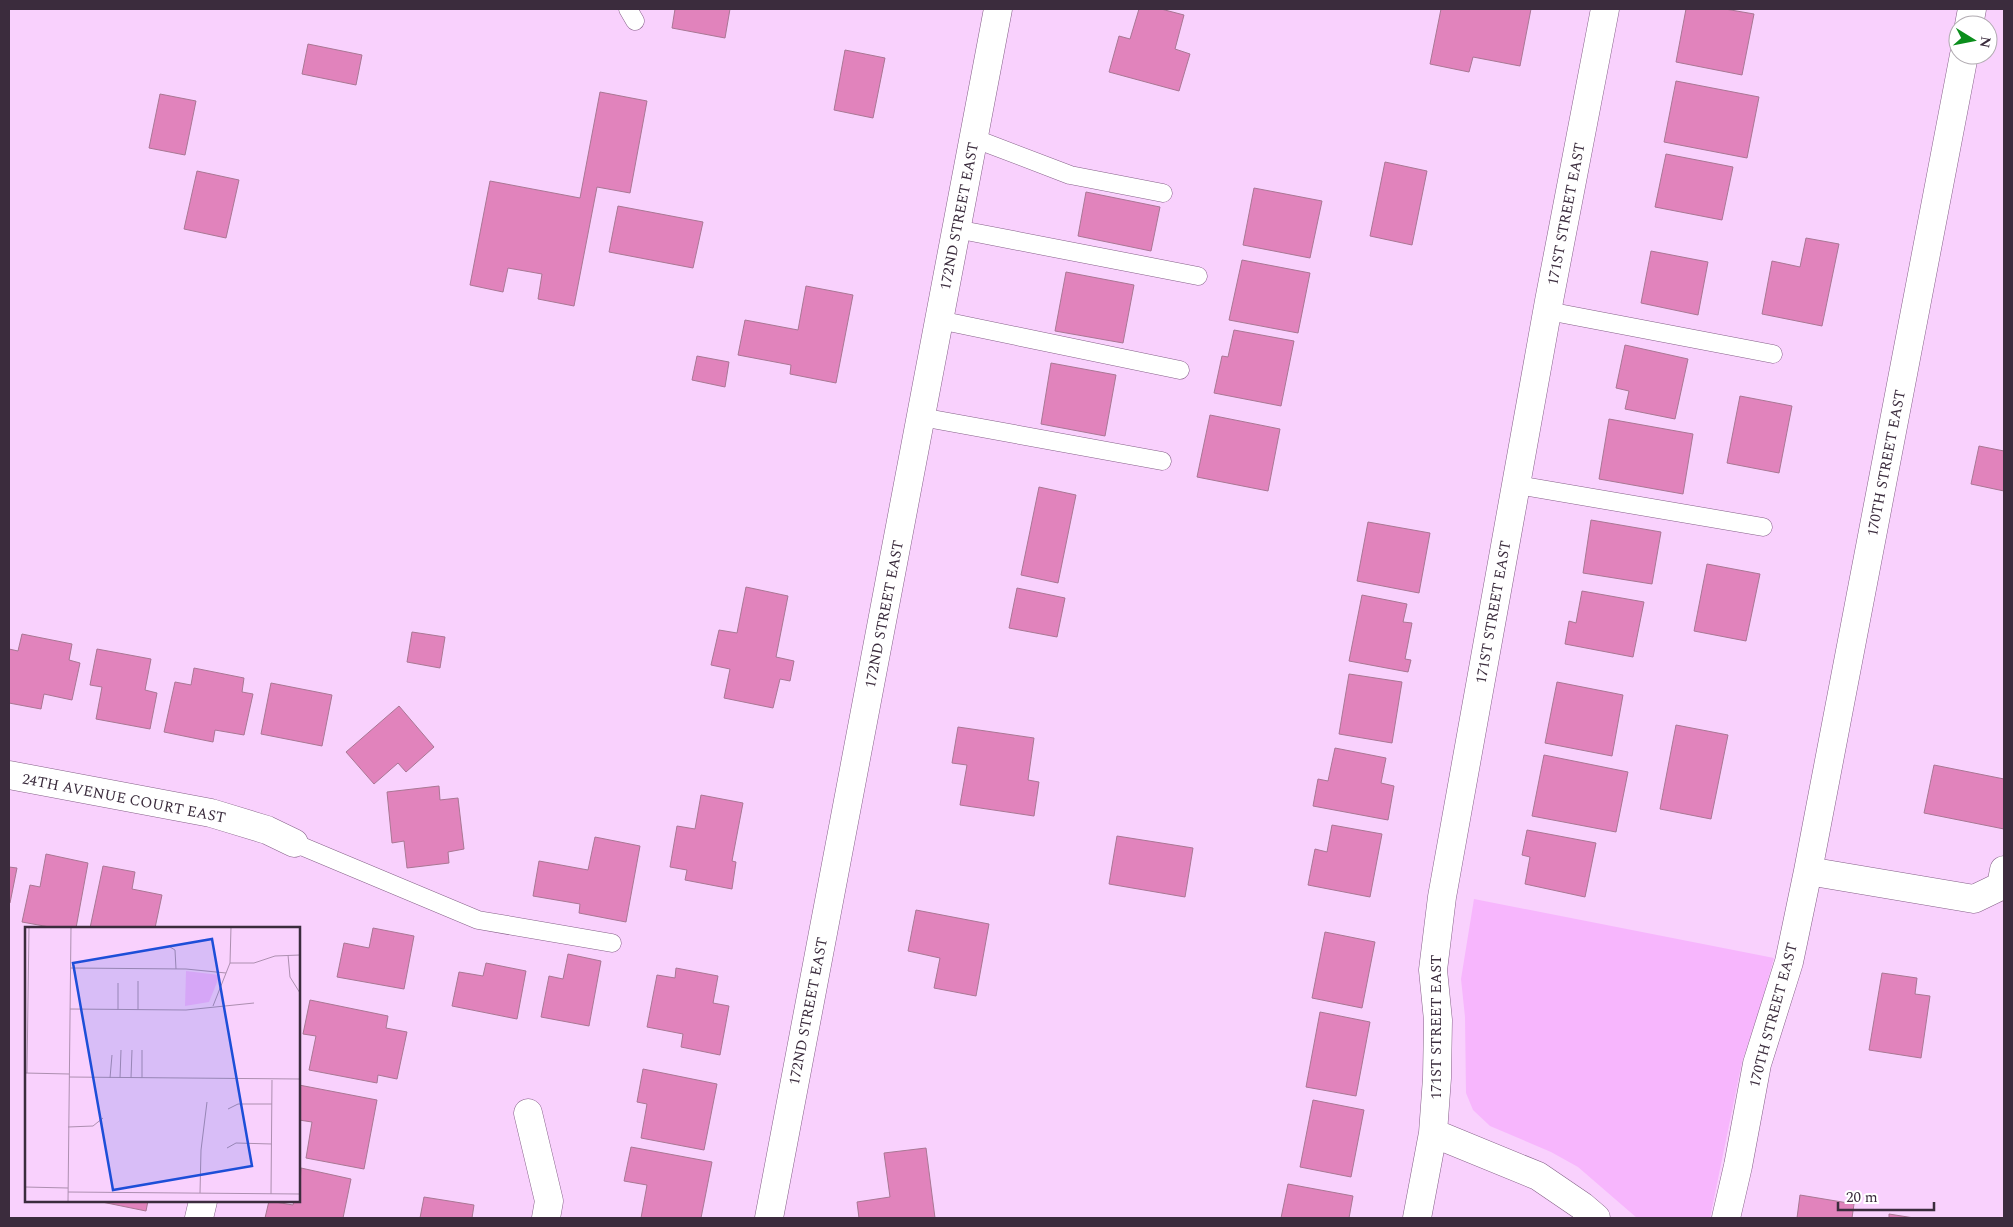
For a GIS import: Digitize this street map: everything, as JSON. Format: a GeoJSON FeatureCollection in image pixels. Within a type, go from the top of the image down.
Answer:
{"type":"FeatureCollection","features":[{"type":"Feature","properties":{"kind":"street","name":"172ND STREET EAST"},"geometry":{"type":"LineString","coordinates":[[769,1218],[998,9]]}},
{"type":"Feature","properties":{"kind":"street","name":"171ST STREET EAST"},"geometry":{"type":"LineString","coordinates":[[1417,1218],[1433,1133],[1438,1078],[1438,1020],[1433,970],[1442,896],[1605,9]]}},
{"type":"Feature","properties":{"kind":"street","name":"170TH STREET EAST"},"geometry":{"type":"LineString","coordinates":[[1726,1218],[1757,1064],[1789,962],[1808,871],[1962,65]]}},
{"type":"Feature","properties":{"kind":"street","name":"24TH AVENUE COURT EAST"},"geometry":{"type":"LineString","coordinates":[[9,775],[211,813],[267,830],[294,843]]}},
{"type":"Feature","properties":{"kind":"street"},"geometry":{"type":"LineString","coordinates":[[1808,871],[1974,899],[2001,886],[2004,870]]}},
{"type":"Feature","properties":{"kind":"street"},"geometry":{"type":"LineString","coordinates":[[528,1112],[549,1201],[546,1218]]}},
{"type":"Feature","properties":{"kind":"street"},"geometry":{"type":"LineString","coordinates":[[1433,1133],[1538,1176],[1582,1206],[1596,1218]]}},
{"type":"Feature","properties":{"kind":"street"},"geometry":{"type":"LineString","coordinates":[[199,1218],[203,1202]]}},
{"type":"Feature","properties":{"kind":"lane"},"geometry":{"type":"LineString","coordinates":[[973,138],[1070,174],[1163,193]]}},
{"type":"Feature","properties":{"kind":"lane"},"geometry":{"type":"LineString","coordinates":[[956,229],[1198,276]]}},
{"type":"Feature","properties":{"kind":"lane"},"geometry":{"type":"LineString","coordinates":[[1548,311],[1773,354]]}},
{"type":"Feature","properties":{"kind":"lane"},"geometry":{"type":"LineString","coordinates":[[939,320],[1180,370]]}},
{"type":"Feature","properties":{"kind":"lane"},"geometry":{"type":"LineString","coordinates":[[921,418],[1162,461]]}},
{"type":"Feature","properties":{"kind":"lane"},"geometry":{"type":"LineString","coordinates":[[1517,485],[1763,527]]}},
{"type":"Feature","properties":{"kind":"lane"},"geometry":{"type":"LineString","coordinates":[[294,843],[478,920],[612,943]]}},
{"type":"Feature","properties":{"kind":"shaded area"},"geometry":{"type":"Polygon","coordinates":[[[1474,899],[1774,958],[1742,1062],[1710,1218],[1637,1218],[1578,1167],[1551,1152],[1490,1126],[1473,1110],[1466,1093],[1465,1017],[1461,979],[1474,899]]]}},
{"type":"Feature","properties":{"kind":"building"},"geometry":{"type":"Polygon","coordinates":[[[675,9],[730,9],[725,38],[672,28],[675,9]]]}},
{"type":"Feature","properties":{"kind":"building"},"geometry":{"type":"Polygon","coordinates":[[[1139,9],[1161,9],[1184,15],[1175,49],[1190,54],[1179,91],[1109,72],[1119,36],[1130,39],[1139,9]]]}},
{"type":"Feature","properties":{"kind":"building"},"geometry":{"type":"Polygon","coordinates":[[[1441,9],[1531,9],[1520,66],[1473,57],[1469,72],[1430,64],[1441,9]]]}},
{"type":"Feature","properties":{"kind":"building"},"geometry":{"type":"Polygon","coordinates":[[[1686,9],[1725,9],[1754,14],[1742,75],[1676,62],[1686,9]]]}},
{"type":"Feature","properties":{"kind":"building"},"geometry":{"type":"Polygon","coordinates":[[[308,44],[362,55],[356,85],[302,74],[308,44]]]}},
{"type":"Feature","properties":{"kind":"building"},"geometry":{"type":"Polygon","coordinates":[[[845,50],[885,58],[873,118],[834,110],[845,50]]]}},
{"type":"Feature","properties":{"kind":"building"},"geometry":{"type":"Polygon","coordinates":[[[1676,81],[1759,97],[1747,158],[1664,142],[1676,81]]]}},
{"type":"Feature","properties":{"kind":"building"},"geometry":{"type":"Polygon","coordinates":[[[600,92],[647,101],[630,193],[597,187],[574,306],[538,299],[542,274],[508,268],[503,292],[470,285],[490,181],[580,198],[600,92]]]}},
{"type":"Feature","properties":{"kind":"building"},"geometry":{"type":"Polygon","coordinates":[[[160,94],[196,101],[185,155],[149,148],[160,94]]]}},
{"type":"Feature","properties":{"kind":"building"},"geometry":{"type":"Polygon","coordinates":[[[1666,154],[1733,167],[1722,220],[1655,207],[1666,154]]]}},
{"type":"Feature","properties":{"kind":"building"},"geometry":{"type":"Polygon","coordinates":[[[1385,162],[1427,171],[1412,245],[1370,236],[1385,162]]]}},
{"type":"Feature","properties":{"kind":"building"},"geometry":{"type":"Polygon","coordinates":[[[197,171],[239,180],[226,238],[184,229],[197,171]]]}},
{"type":"Feature","properties":{"kind":"building"},"geometry":{"type":"Polygon","coordinates":[[[1254,188],[1322,201],[1310,258],[1243,245],[1254,188]]]}},
{"type":"Feature","properties":{"kind":"building"},"geometry":{"type":"Polygon","coordinates":[[[1086,192],[1160,207],[1151,251],[1078,236],[1086,192]]]}},
{"type":"Feature","properties":{"kind":"building"},"geometry":{"type":"Polygon","coordinates":[[[618,206],[703,222],[693,268],[609,252],[618,206]]]}},
{"type":"Feature","properties":{"kind":"building"},"geometry":{"type":"Polygon","coordinates":[[[1806,238],[1839,244],[1822,326],[1762,314],[1772,261],[1800,267],[1806,238]]]}},
{"type":"Feature","properties":{"kind":"building"},"geometry":{"type":"Polygon","coordinates":[[[1651,251],[1708,262],[1698,315],[1641,303],[1651,251]]]}},
{"type":"Feature","properties":{"kind":"building"},"geometry":{"type":"Polygon","coordinates":[[[1242,260],[1310,273],[1298,333],[1229,320],[1242,260]]]}},
{"type":"Feature","properties":{"kind":"building"},"geometry":{"type":"Polygon","coordinates":[[[1066,272],[1134,285],[1123,343],[1055,331],[1066,272]]]}},
{"type":"Feature","properties":{"kind":"building"},"geometry":{"type":"Polygon","coordinates":[[[806,286],[853,295],[836,383],[790,374],[791,365],[738,355],[745,320],[798,330],[806,286]]]}},
{"type":"Feature","properties":{"kind":"building"},"geometry":{"type":"Polygon","coordinates":[[[1234,330],[1294,341],[1281,406],[1214,393],[1222,356],[1228,357],[1234,330]]]}},
{"type":"Feature","properties":{"kind":"building"},"geometry":{"type":"Polygon","coordinates":[[[1625,345],[1688,359],[1675,419],[1625,409],[1629,391],[1616,388],[1625,345]]]}},
{"type":"Feature","properties":{"kind":"building"},"geometry":{"type":"Polygon","coordinates":[[[697,356],[729,362],[725,387],[692,380],[697,356]]]}},
{"type":"Feature","properties":{"kind":"building"},"geometry":{"type":"Polygon","coordinates":[[[1051,363],[1116,375],[1105,436],[1041,424],[1051,363]]]}},
{"type":"Feature","properties":{"kind":"building"},"geometry":{"type":"Polygon","coordinates":[[[1740,396],[1792,406],[1779,473],[1727,463],[1740,396]]]}},
{"type":"Feature","properties":{"kind":"building"},"geometry":{"type":"Polygon","coordinates":[[[1210,415],[1280,429],[1268,491],[1197,477],[1210,415]]]}},
{"type":"Feature","properties":{"kind":"building"},"geometry":{"type":"Polygon","coordinates":[[[1609,419],[1693,434],[1683,494],[1599,479],[1609,419]]]}},
{"type":"Feature","properties":{"kind":"building"},"geometry":{"type":"Polygon","coordinates":[[[1979,446],[2004,451],[2004,491],[1971,484],[1979,446]]]}},
{"type":"Feature","properties":{"kind":"building"},"geometry":{"type":"Polygon","coordinates":[[[1039,487],[1076,495],[1058,583],[1021,575],[1039,487]]]}},
{"type":"Feature","properties":{"kind":"building"},"geometry":{"type":"Polygon","coordinates":[[[1591,520],[1661,532],[1652,584],[1583,573],[1591,520]]]}},
{"type":"Feature","properties":{"kind":"building"},"geometry":{"type":"Polygon","coordinates":[[[1368,522],[1430,533],[1419,593],[1357,581],[1368,522]]]}},
{"type":"Feature","properties":{"kind":"building"},"geometry":{"type":"Polygon","coordinates":[[[1707,564],[1760,574],[1746,641],[1694,631],[1707,564]]]}},
{"type":"Feature","properties":{"kind":"building"},"geometry":{"type":"Polygon","coordinates":[[[746,587],[788,596],[776,657],[794,661],[790,681],[780,679],[773,708],[724,698],[730,669],[711,665],[719,630],[737,633],[746,587]]]}},
{"type":"Feature","properties":{"kind":"building"},"geometry":{"type":"Polygon","coordinates":[[[1017,588],[1065,598],[1057,637],[1009,628],[1017,588]]]}},
{"type":"Feature","properties":{"kind":"building"},"geometry":{"type":"Polygon","coordinates":[[[1582,591],[1644,602],[1633,657],[1565,644],[1569,621],[1576,623],[1582,591]]]}},
{"type":"Feature","properties":{"kind":"building"},"geometry":{"type":"Polygon","coordinates":[[[1362,595],[1407,604],[1403,622],[1412,623],[1405,659],[1411,660],[1408,672],[1349,661],[1362,595]]]}},
{"type":"Feature","properties":{"kind":"building"},"geometry":{"type":"Polygon","coordinates":[[[412,632],[445,637],[440,668],[407,662],[412,632]]]}},
{"type":"Feature","properties":{"kind":"building"},"geometry":{"type":"Polygon","coordinates":[[[22,634],[72,644],[69,660],[80,663],[72,700],[44,694],[41,709],[9,703],[9,649],[18,651],[22,634]]]}},
{"type":"Feature","properties":{"kind":"building"},"geometry":{"type":"Polygon","coordinates":[[[97,649],[151,659],[145,690],[157,693],[150,729],[96,719],[102,687],[90,685],[97,649]]]}},
{"type":"Feature","properties":{"kind":"building"},"geometry":{"type":"Polygon","coordinates":[[[194,668],[244,678],[242,692],[253,694],[244,735],[215,730],[213,742],[164,732],[175,682],[191,685],[194,668]]]}},
{"type":"Feature","properties":{"kind":"building"},"geometry":{"type":"Polygon","coordinates":[[[1349,674],[1402,682],[1392,743],[1339,734],[1349,674]]]}},
{"type":"Feature","properties":{"kind":"building"},"geometry":{"type":"Polygon","coordinates":[[[1557,682],[1623,695],[1612,756],[1545,743],[1557,682]]]}},
{"type":"Feature","properties":{"kind":"building"},"geometry":{"type":"Polygon","coordinates":[[[271,683],[332,695],[322,746],[261,734],[271,683]]]}},
{"type":"Feature","properties":{"kind":"building"},"geometry":{"type":"Polygon","coordinates":[[[399,706],[434,747],[406,772],[398,763],[374,784],[346,752],[399,706]]]}},
{"type":"Feature","properties":{"kind":"building"},"geometry":{"type":"Polygon","coordinates":[[[1676,725],[1728,735],[1711,819],[1660,809],[1676,725]]]}},
{"type":"Feature","properties":{"kind":"building"},"geometry":{"type":"Polygon","coordinates":[[[958,727],[1034,738],[1028,780],[1039,782],[1034,816],[960,805],[967,765],[952,763],[958,727]]]}},
{"type":"Feature","properties":{"kind":"building"},"geometry":{"type":"Polygon","coordinates":[[[1335,748],[1386,758],[1381,783],[1394,786],[1388,820],[1313,806],[1318,779],[1328,781],[1335,748]]]}},
{"type":"Feature","properties":{"kind":"building"},"geometry":{"type":"Polygon","coordinates":[[[1544,755],[1628,772],[1616,832],[1532,816],[1544,755]]]}},
{"type":"Feature","properties":{"kind":"building"},"geometry":{"type":"Polygon","coordinates":[[[1934,765],[2004,779],[2004,829],[1924,813],[1934,765]]]}},
{"type":"Feature","properties":{"kind":"building"},"geometry":{"type":"Polygon","coordinates":[[[439,786],[440,800],[458,798],[464,849],[448,852],[449,863],[407,868],[404,841],[392,843],[387,792],[439,786]]]}},
{"type":"Feature","properties":{"kind":"building"},"geometry":{"type":"Polygon","coordinates":[[[701,795],[743,803],[732,861],[736,862],[732,889],[685,880],[687,870],[670,867],[677,826],[695,829],[701,795]]]}},
{"type":"Feature","properties":{"kind":"building"},"geometry":{"type":"Polygon","coordinates":[[[1332,825],[1382,834],[1370,897],[1308,885],[1315,849],[1327,852],[1332,825]]]}},
{"type":"Feature","properties":{"kind":"building"},"geometry":{"type":"Polygon","coordinates":[[[1527,830],[1596,843],[1585,897],[1525,884],[1530,857],[1522,855],[1527,830]]]}},
{"type":"Feature","properties":{"kind":"building"},"geometry":{"type":"Polygon","coordinates":[[[1117,836],[1193,848],[1185,897],[1109,884],[1117,836]]]}},
{"type":"Feature","properties":{"kind":"building"},"geometry":{"type":"Polygon","coordinates":[[[595,837],[640,846],[626,922],[579,913],[580,904],[533,896],[539,861],[588,870],[595,837]]]}},
{"type":"Feature","properties":{"kind":"building"},"geometry":{"type":"Polygon","coordinates":[[[46,854],[88,863],[76,927],[50,927],[22,922],[30,885],[40,887],[46,854]]]}},
{"type":"Feature","properties":{"kind":"building"},"geometry":{"type":"Polygon","coordinates":[[[103,866],[135,872],[132,889],[162,895],[155,927],[90,927],[103,866]]]}},
{"type":"Feature","properties":{"kind":"building"},"geometry":{"type":"Polygon","coordinates":[[[9,867],[17,868],[10,903],[9,902],[9,867]]]}},
{"type":"Feature","properties":{"kind":"building"},"geometry":{"type":"Polygon","coordinates":[[[916,910],[989,924],[976,996],[934,988],[940,958],[908,951],[916,910]]]}},
{"type":"Feature","properties":{"kind":"building"},"geometry":{"type":"Polygon","coordinates":[[[373,928],[414,936],[404,989],[337,977],[344,943],[369,948],[373,928]]]}},
{"type":"Feature","properties":{"kind":"building"},"geometry":{"type":"Polygon","coordinates":[[[1325,932],[1375,942],[1362,1008],[1312,998],[1325,932]]]}},
{"type":"Feature","properties":{"kind":"building"},"geometry":{"type":"Polygon","coordinates":[[[568,954],[601,961],[589,1026],[541,1017],[549,976],[563,979],[568,954]]]}},
{"type":"Feature","properties":{"kind":"building"},"geometry":{"type":"Polygon","coordinates":[[[486,963],[526,971],[517,1019],[452,1006],[459,972],[483,976],[486,963]]]}},
{"type":"Feature","properties":{"kind":"building"},"geometry":{"type":"Polygon","coordinates":[[[676,968],[718,976],[713,1003],[729,1006],[720,1055],[681,1047],[683,1034],[647,1027],[657,975],[675,978],[676,968]]]}},
{"type":"Feature","properties":{"kind":"building"},"geometry":{"type":"Polygon","coordinates":[[[1882,973],[1917,978],[1915,994],[1930,996],[1921,1058],[1869,1050],[1882,973]]]}},
{"type":"Feature","properties":{"kind":"building"},"geometry":{"type":"Polygon","coordinates":[[[310,1000],[388,1016],[386,1028],[407,1032],[397,1079],[378,1075],[377,1083],[309,1070],[316,1036],[303,1034],[310,1000]]]}},
{"type":"Feature","properties":{"kind":"building"},"geometry":{"type":"Polygon","coordinates":[[[1320,1012],[1370,1022],[1356,1096],[1306,1087],[1320,1012]]]}},
{"type":"Feature","properties":{"kind":"building"},"geometry":{"type":"Polygon","coordinates":[[[643,1069],[717,1084],[704,1150],[641,1138],[647,1104],[637,1102],[643,1069]]]}},
{"type":"Feature","properties":{"kind":"building"},"geometry":{"type":"Polygon","coordinates":[[[300,1085],[377,1100],[364,1169],[306,1158],[312,1122],[300,1120],[300,1085]]]}},
{"type":"Feature","properties":{"kind":"building"},"geometry":{"type":"Polygon","coordinates":[[[1313,1100],[1364,1110],[1351,1177],[1300,1167],[1313,1100]]]}},
{"type":"Feature","properties":{"kind":"building"},"geometry":{"type":"Polygon","coordinates":[[[631,1147],[712,1162],[701,1218],[641,1218],[647,1185],[624,1181],[631,1147]]]}},
{"type":"Feature","properties":{"kind":"building"},"geometry":{"type":"Polygon","coordinates":[[[926,1148],[935,1218],[859,1218],[857,1202],[890,1197],[884,1153],[926,1148]]]}},
{"type":"Feature","properties":{"kind":"building"},"geometry":{"type":"Polygon","coordinates":[[[301,1168],[351,1179],[343,1218],[265,1218],[269,1202],[293,1205],[294,1202],[300,1202],[301,1168]]]}},
{"type":"Feature","properties":{"kind":"building"},"geometry":{"type":"Polygon","coordinates":[[[1288,1184],[1353,1196],[1349,1218],[1281,1218],[1288,1184]]]}},
{"type":"Feature","properties":{"kind":"building"},"geometry":{"type":"Polygon","coordinates":[[[1800,1195],[1854,1204],[1852,1218],[1797,1218],[1800,1195]]]}},
{"type":"Feature","properties":{"kind":"building"},"geometry":{"type":"Polygon","coordinates":[[[424,1197],[474,1205],[472,1218],[420,1218],[424,1197]]]}},
{"type":"Feature","properties":{"kind":"building"},"geometry":{"type":"Polygon","coordinates":[[[102,1202],[148,1202],[146,1211],[102,1202]]]}},
{"type":"Feature","properties":{"kind":"building"},"geometry":{"type":"Polygon","coordinates":[[[1889,1214],[1914,1218],[1889,1218],[1889,1214]]]}}]}
